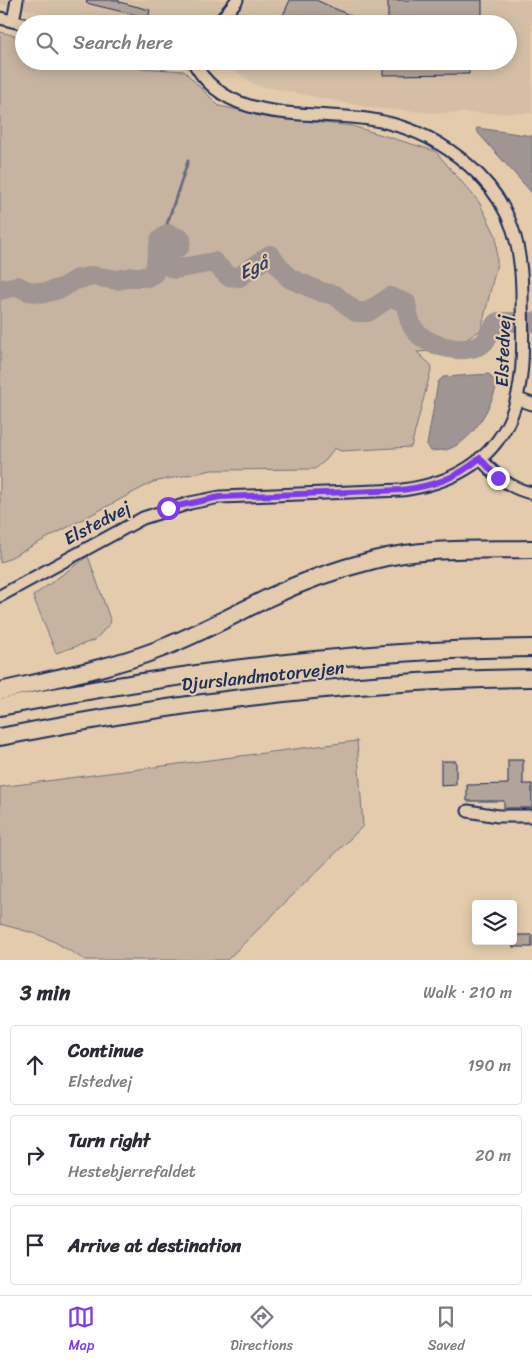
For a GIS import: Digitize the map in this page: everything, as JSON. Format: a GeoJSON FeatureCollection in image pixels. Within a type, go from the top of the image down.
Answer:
{"type":"FeatureCollection","features":[{"type":"Feature","properties":{"kind":"highway"},"geometry":{"type":"LineString","coordinates":[[0,691],[112,664],[156,650],[208,629],[272,596],[328,572],[376,559],[424,552],[532,549]]}},
{"type":"Feature","properties":{"kind":"highway","name":"Djurslandmotorvejen"},"geometry":{"type":"LineString","coordinates":[[0,707],[164,678],[315,660],[451,650],[532,648]]}},
{"type":"Feature","properties":{"kind":"highway","name":"Djurslandmotorvejen"},"geometry":{"type":"LineString","coordinates":[[0,737],[170,707],[367,685],[532,678]]}},
{"type":"Feature","properties":{"kind":"highway"},"geometry":{"type":"LineString","coordinates":[[367,685],[532,688]]}},
{"type":"Feature","properties":{"kind":"street"},"geometry":{"type":"LineString","coordinates":[[17,0],[18,15]]}},
{"type":"Feature","properties":{"kind":"street"},"geometry":{"type":"LineString","coordinates":[[225,15],[237,0]]}},
{"type":"Feature","properties":{"kind":"street"},"geometry":{"type":"LineString","coordinates":[[0,18],[15,22]]}},
{"type":"Feature","properties":{"kind":"street","name":"Elstedvej"},"geometry":{"type":"LineString","coordinates":[[0,596],[121,529],[168,508],[220,497],[393,490],[429,486],[452,478],[480,458],[502,434],[518,399],[522,369],[522,261],[512,227],[494,191],[461,158],[428,136],[391,123],[243,105],[212,87],[197,70]]}},
{"type":"Feature","properties":{"kind":"street"},"geometry":{"type":"LineString","coordinates":[[518,399],[532,404]]}},
{"type":"Feature","properties":{"kind":"street"},"geometry":{"type":"LineString","coordinates":[[480,458],[498,478],[509,485],[532,492]]}},
{"type":"Feature","properties":{"kind":"street"},"geometry":{"type":"LineString","coordinates":[[468,812],[498,816],[532,816]]}},
{"type":"Feature","properties":{"kind":"shaded area"},"geometry":{"type":"Polygon","coordinates":[[[0,0],[532,0],[532,113],[434,113],[372,108],[256,85],[233,70],[517,70],[517,15],[52,15],[0,4],[0,0]]]}},
{"type":"Feature","properties":{"kind":"shaded area"},"geometry":{"type":"Polygon","coordinates":[[[0,32],[15,36],[15,70],[184,71],[219,106],[277,118],[352,126],[435,151],[479,202],[496,236],[497,263],[481,330],[450,350],[417,352],[432,366],[411,447],[341,451],[334,448],[327,459],[315,469],[212,470],[153,482],[0,563],[0,32]]]}},
{"type":"Feature","properties":{"kind":"shaded area"},"geometry":{"type":"Polygon","coordinates":[[[476,129],[532,136],[532,193],[479,134],[476,129]]]}},
{"type":"Feature","properties":{"kind":"shaded area"},"geometry":{"type":"Polygon","coordinates":[[[489,374],[497,385],[486,412],[474,430],[460,443],[451,448],[431,451],[427,445],[438,382],[443,377],[489,374]]]}},
{"type":"Feature","properties":{"kind":"shaded area"},"geometry":{"type":"Polygon","coordinates":[[[88,556],[111,622],[95,640],[56,653],[33,596],[88,556]]]}},
{"type":"Feature","properties":{"kind":"shaded area"},"geometry":{"type":"Polygon","coordinates":[[[357,741],[363,826],[227,960],[158,960],[158,958],[155,960],[85,960],[55,942],[37,934],[0,924],[0,787],[357,741]]]}},
{"type":"Feature","properties":{"kind":"building"},"geometry":{"type":"Polygon","coordinates":[[[87,0],[119,0],[119,2],[150,10],[149,15],[136,15],[86,3],[87,0]]]}},
{"type":"Feature","properties":{"kind":"building"},"geometry":{"type":"Polygon","coordinates":[[[290,0],[316,0],[349,15],[283,15],[290,0]]]}},
{"type":"Feature","properties":{"kind":"building"},"geometry":{"type":"Polygon","coordinates":[[[388,0],[482,0],[482,15],[388,15],[388,0]]]}},
{"type":"Feature","properties":{"kind":"building"},"geometry":{"type":"Polygon","coordinates":[[[383,70],[469,70],[469,74],[383,75],[383,70]]]}},
{"type":"Feature","properties":{"kind":"building"},"geometry":{"type":"Polygon","coordinates":[[[508,760],[523,760],[523,784],[532,784],[532,808],[504,808],[504,801],[467,801],[467,785],[508,784],[508,760]]]}},
{"type":"Feature","properties":{"kind":"building"},"geometry":{"type":"Polygon","coordinates":[[[441,761],[456,761],[456,785],[441,786],[441,761]]]}},
{"type":"Feature","properties":{"kind":"building"},"geometry":{"type":"Polygon","coordinates":[[[517,935],[532,935],[532,947],[513,947],[513,945],[517,945],[517,935]]]}},
{"type":"Feature","properties":{"kind":"waterway"},"geometry":{"type":"LineString","coordinates":[[163,236],[188,161]]}},
{"type":"Feature","properties":{"kind":"waterway","name":"Egå"},"geometry":{"type":"LineString","coordinates":[[0,290],[17,286],[28,291],[44,293],[62,288],[75,280],[93,276],[117,280],[131,277],[147,277],[154,273],[160,240],[168,234],[181,239],[180,246],[167,254],[166,259],[170,267],[175,269],[214,262],[228,276],[239,277],[270,255],[289,278],[321,292],[335,295],[356,312],[368,312],[390,297],[406,303],[409,320],[414,329],[436,345],[466,349],[482,344],[498,322],[532,322]]}},
{"type":"Feature","properties":{"kind":"route"},"geometry":{"type":"LineString","coordinates":[[168,508],[220,497],[402,490],[429,486],[452,478],[466,470],[480,458],[498,478]]}}]}
